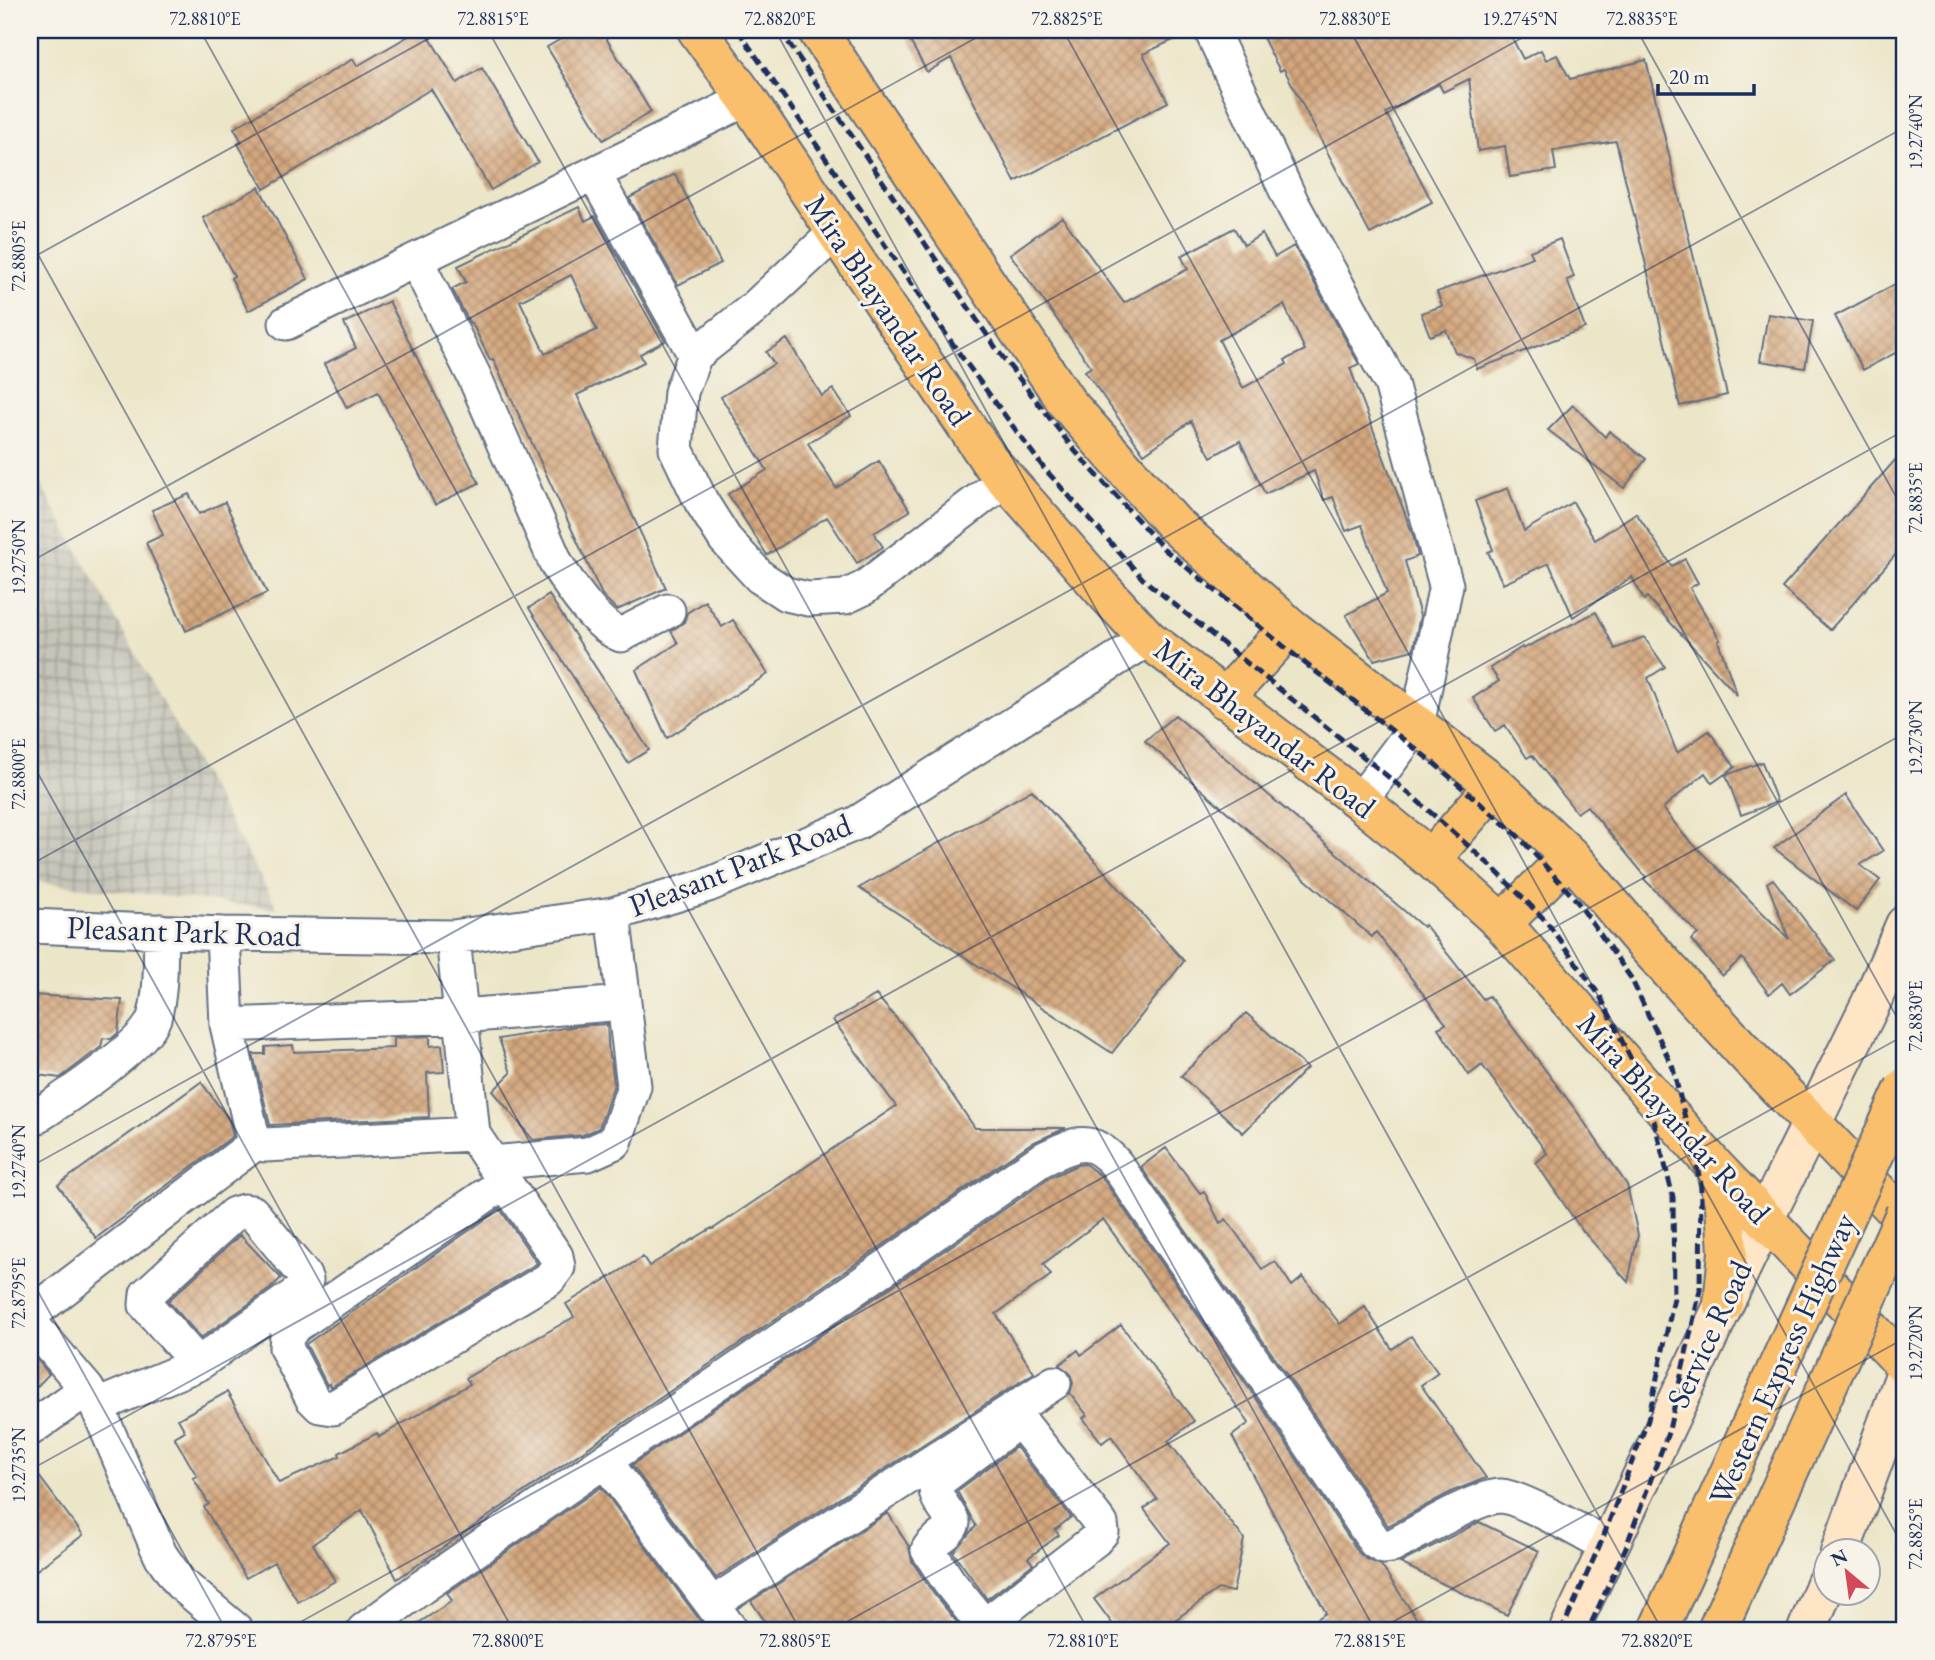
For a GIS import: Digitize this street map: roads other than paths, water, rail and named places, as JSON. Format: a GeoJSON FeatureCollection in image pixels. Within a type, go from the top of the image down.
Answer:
{"type":"FeatureCollection","features":[{"type":"Feature","properties":{"kind":"main road","name":"Mira Bhayandar Road"},"geometry":{"type":"LineString","coordinates":[[697,30],[747,99],[989,460],[1149,639],[1360,801],[1432,859],[1502,923],[1763,1220],[1905,1365]]}},
{"type":"Feature","properties":{"kind":"main road"},"geometry":{"type":"LineString","coordinates":[[817,30],[1067,403],[1174,524],[1290,627],[1495,785],[1570,856],[1646,945],[1810,1124],[1905,1220]]}},
{"type":"Feature","properties":{"kind":"main road"},"geometry":{"type":"LineString","coordinates":[[1224,699],[1290,627]]}},
{"type":"Feature","properties":{"kind":"main road"},"geometry":{"type":"LineString","coordinates":[[1432,859],[1495,785]]}},
{"type":"Feature","properties":{"kind":"main road"},"geometry":{"type":"LineString","coordinates":[[1502,923],[1570,856]]}},
{"type":"Feature","properties":{"kind":"main road","name":"Service Road"},"geometry":{"type":"LineString","coordinates":[[1569,1630],[1763,1220],[1871,1003],[1905,925]]}},
{"type":"Feature","properties":{"kind":"main road","name":"Western Express Highway"},"geometry":{"type":"LineString","coordinates":[[1658,1630],[1905,1087]]}},
{"type":"Feature","properties":{"kind":"main road"},"geometry":{"type":"LineString","coordinates":[[1714,1166],[1725,1206],[1727,1229],[1728,1252],[1723,1304]]}},
{"type":"Feature","properties":{"kind":"main road","name":"Western Express Highway"},"geometry":{"type":"LineString","coordinates":[[1717,1630],[1905,1214]]}},
{"type":"Feature","properties":{"kind":"main road"},"geometry":{"type":"LineString","coordinates":[[1845,1538],[1905,1375]]}},
{"type":"Feature","properties":{"kind":"main road"},"geometry":{"type":"LineString","coordinates":[[1807,1630],[1816,1608]]}},
{"type":"Feature","properties":{"kind":"street"},"geometry":{"type":"LineString","coordinates":[[1211,30],[1293,205],[1391,383],[1446,585],[1417,725],[1360,801]]}},
{"type":"Feature","properties":{"kind":"street"},"geometry":{"type":"LineString","coordinates":[[286,323],[747,99]]}},
{"type":"Feature","properties":{"kind":"street"},"geometry":{"type":"LineString","coordinates":[[594,174],[695,355]]}},
{"type":"Feature","properties":{"kind":"street"},"geometry":{"type":"LineString","coordinates":[[836,232],[753,309],[695,355],[681,392],[676,449],[701,502],[725,539],[760,577],[786,594],[808,598],[845,597],[864,588],[1006,479]]}},
{"type":"Feature","properties":{"kind":"street"},"geometry":{"type":"LineString","coordinates":[[416,260],[474,376],[557,565],[575,593],[611,632],[621,635],[668,611]]}},
{"type":"Feature","properties":{"kind":"street","name":"Pleasant Park Road"},"geometry":{"type":"LineString","coordinates":[[30,926],[223,934],[453,937],[613,914],[708,885],[857,822],[1149,639]]}},
{"type":"Feature","properties":{"kind":"street"},"geometry":{"type":"LineString","coordinates":[[453,937],[473,1134],[499,1172],[556,1256],[558,1267],[549,1279],[333,1408],[320,1406],[312,1398],[286,1348],[287,1335],[297,1325],[499,1172],[588,1154],[615,1142],[634,1086],[613,914]]}},
{"type":"Feature","properties":{"kind":"street"},"geometry":{"type":"LineString","coordinates":[[30,1121],[129,1049],[153,1020],[159,983],[161,931]]}},
{"type":"Feature","properties":{"kind":"street"},"geometry":{"type":"LineString","coordinates":[[223,934],[226,1025],[251,1134],[257,1142],[264,1145],[473,1134]]}},
{"type":"Feature","properties":{"kind":"street"},"geometry":{"type":"LineString","coordinates":[[226,1025],[461,1016],[624,1003]]}},
{"type":"Feature","properties":{"kind":"street"},"geometry":{"type":"LineString","coordinates":[[30,1315],[257,1142]]}},
{"type":"Feature","properties":{"kind":"street"},"geometry":{"type":"LineString","coordinates":[[364,1630],[422,1587],[1041,1160],[1073,1145],[1087,1143],[1105,1152],[1116,1164],[1280,1399],[1375,1542],[1384,1547],[1392,1546],[1466,1508],[1500,1496],[1517,1500],[1609,1547]]}},
{"type":"Feature","properties":{"kind":"street"},"geometry":{"type":"LineString","coordinates":[[30,1429],[92,1398],[198,1364],[302,1290],[306,1280],[252,1212],[234,1213],[145,1298],[146,1305],[198,1364]]}},
{"type":"Feature","properties":{"kind":"street"},"geometry":{"type":"LineString","coordinates":[[30,1322],[92,1398],[160,1554],[180,1583],[236,1630]]}},
{"type":"Feature","properties":{"kind":"street"},"geometry":{"type":"LineString","coordinates":[[605,1461],[721,1617],[1054,1384]]}},
{"type":"Feature","properties":{"kind":"street"},"geometry":{"type":"LineString","coordinates":[[1017,1422],[1022,1423],[1101,1524],[1102,1532],[1095,1541],[982,1628],[928,1550],[930,1545],[951,1531],[953,1523],[938,1499],[935,1488],[937,1482],[1017,1422]]}},
{"type":"Feature","properties":{"kind":"railway"},"geometry":{"type":"LineString","coordinates":[[738,30],[961,356],[1043,467],[1143,579],[1412,796],[1491,866],[1546,921],[1600,996],[1647,1092],[1673,1197],[1674,1298],[1648,1420],[1602,1540],[1562,1630]]}},
{"type":"Feature","properties":{"kind":"railway"},"geometry":{"type":"LineString","coordinates":[[780,30],[998,351],[1075,451],[1164,549],[1435,764],[1520,838],[1576,900],[1631,978],[1673,1068],[1701,1184],[1700,1290],[1669,1430],[1626,1547],[1588,1630]]}}]}
